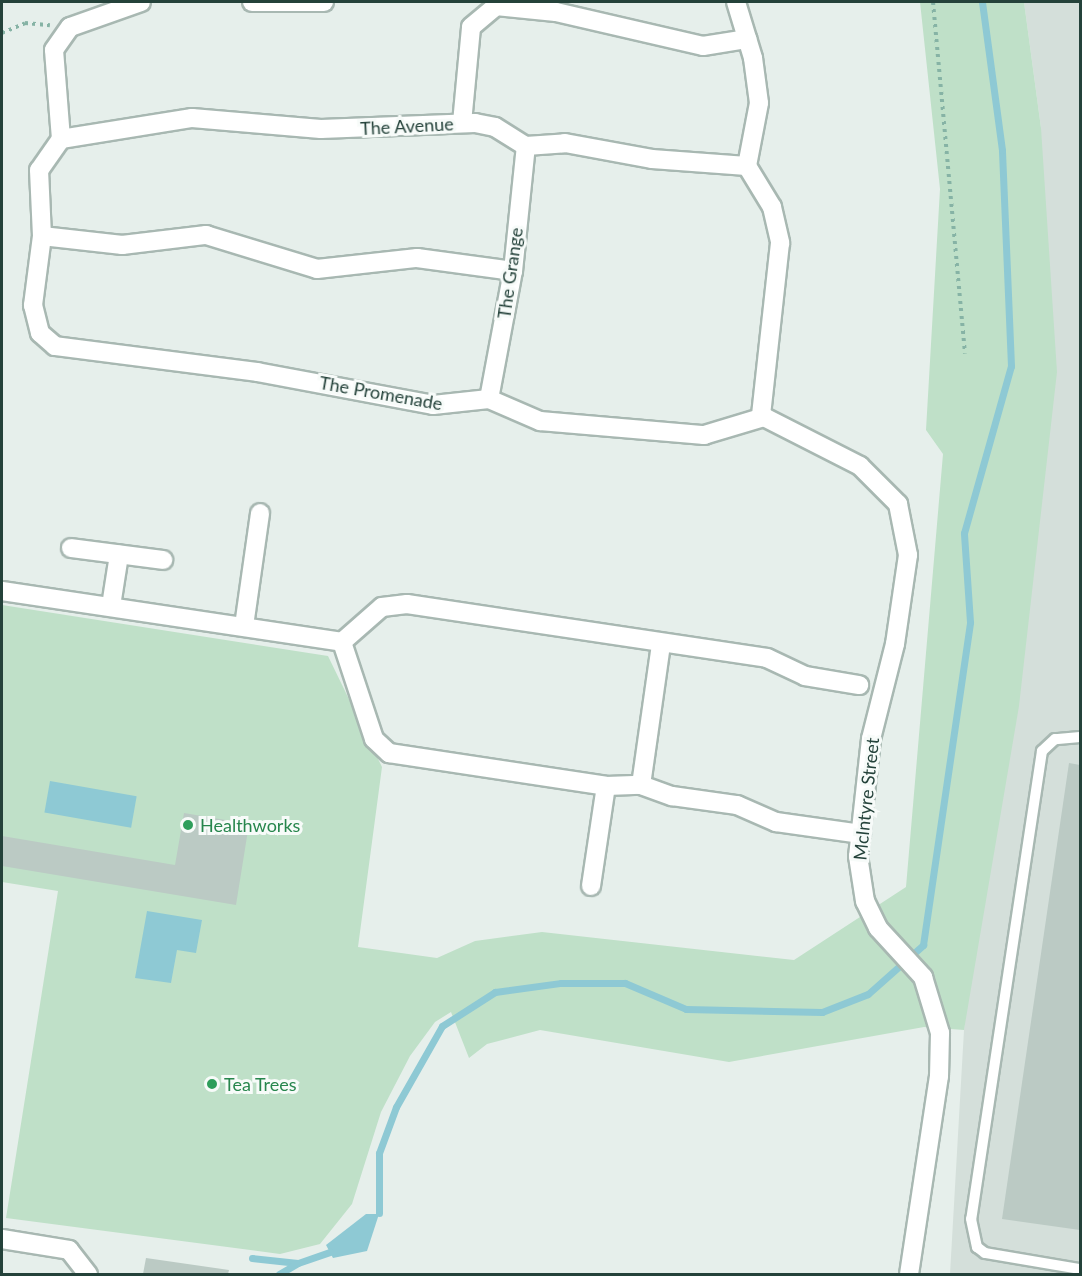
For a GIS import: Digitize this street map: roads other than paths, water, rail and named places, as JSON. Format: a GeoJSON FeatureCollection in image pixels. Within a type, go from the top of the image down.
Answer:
{"type":"FeatureCollection","features":[{"type":"Feature","properties":{"kind":"street"},"geometry":{"type":"LineString","coordinates":[[62,139],[53,58],[64,31],[141,2]]}},
{"type":"Feature","properties":{"kind":"street"},"geometry":{"type":"LineString","coordinates":[[252,2],[324,2]]}},
{"type":"Feature","properties":{"kind":"street"},"geometry":{"type":"LineString","coordinates":[[736,2],[747,39],[759,117],[747,166],[772,207],[780,243],[761,416]]}},
{"type":"Feature","properties":{"kind":"street"},"geometry":{"type":"LineString","coordinates":[[462,123],[471,27],[496,6],[556,12],[646,37],[703,46],[747,39]]}},
{"type":"Feature","properties":{"kind":"street","name":"The Avenue"},"geometry":{"type":"LineString","coordinates":[[62,139],[192,118],[321,129],[462,123],[495,127],[526,146]]}},
{"type":"Feature","properties":{"kind":"street","name":"The Promenade"},"geometry":{"type":"LineString","coordinates":[[62,139],[39,170],[42,237],[34,313],[46,340],[65,350],[257,372],[434,405],[489,399],[540,421],[692,435],[717,433],[761,416]]}},
{"type":"Feature","properties":{"kind":"street"},"geometry":{"type":"LineString","coordinates":[[526,146],[565,143],[652,159],[747,166]]}},
{"type":"Feature","properties":{"kind":"street","name":"The Grange"},"geometry":{"type":"LineString","coordinates":[[489,399],[513,271],[526,146]]}},
{"type":"Feature","properties":{"kind":"street"},"geometry":{"type":"LineString","coordinates":[[42,237],[122,245],[206,235],[317,269],[417,258],[513,271]]}},
{"type":"Feature","properties":{"kind":"street","name":"McIntyre Street"},"geometry":{"type":"LineString","coordinates":[[761,416],[872,474],[892,493],[905,523],[907,562],[895,644],[871,739],[861,834],[860,886],[888,940],[923,977],[938,1018],[940,1059],[909,1275]]}},
{"type":"Feature","properties":{"kind":"street"},"geometry":{"type":"LineString","coordinates":[[244,626],[260,513]]}},
{"type":"Feature","properties":{"kind":"street"},"geometry":{"type":"LineString","coordinates":[[71,548],[163,560]]}},
{"type":"Feature","properties":{"kind":"street"},"geometry":{"type":"LineString","coordinates":[[111,606],[119,555]]}},
{"type":"Feature","properties":{"kind":"street"},"geometry":{"type":"LineString","coordinates":[[2,591],[342,642]]}},
{"type":"Feature","properties":{"kind":"street"},"geometry":{"type":"LineString","coordinates":[[342,642],[381,607],[408,604],[661,645],[767,658],[805,676],[859,685]]}},
{"type":"Feature","properties":{"kind":"street"},"geometry":{"type":"LineString","coordinates":[[342,642],[374,739],[389,753],[606,786],[641,785],[746,808],[768,820],[861,834]]}},
{"type":"Feature","properties":{"kind":"street"},"geometry":{"type":"LineString","coordinates":[[641,785],[661,645]]}},
{"type":"Feature","properties":{"kind":"street"},"geometry":{"type":"LineString","coordinates":[[591,886],[606,786]]}},
{"type":"Feature","properties":{"kind":"street"},"geometry":{"type":"LineString","coordinates":[[2,1239],[60,1247],[85,1266]]}},
{"type":"Feature","properties":{"kind":"lane"},"geometry":{"type":"LineString","coordinates":[[1080,737],[1055,739],[1042,751],[971,1219],[977,1247],[984,1253],[1080,1269]]}},
{"type":"Feature","properties":{"kind":"water"},"geometry":{"type":"Polygon","coordinates":[[[50,781],[137,796],[131,828],[44,813],[50,781]]]}},
{"type":"Feature","properties":{"kind":"water"},"geometry":{"type":"Polygon","coordinates":[[[147,911],[202,920],[196,953],[177,950],[171,983],[135,978],[147,911]]]}},
{"type":"Feature","properties":{"kind":"water"},"geometry":{"type":"Polygon","coordinates":[[[366,1214],[379,1214],[367,1251],[333,1258],[326,1245],[366,1214]]]}},
{"type":"Feature","properties":{"kind":"waterway"},"geometry":{"type":"LineString","coordinates":[[379,1213],[379,1153],[396,1107],[442,1026],[495,992],[561,983],[625,983],[686,1009],[822,1012],[868,994],[923,945],[970,622],[964,533],[1011,366],[1002,150],[982,2]]}},
{"type":"Feature","properties":{"kind":"waterway"},"geometry":{"type":"LineString","coordinates":[[252,1258],[298,1263],[330,1252]]}},
{"type":"Feature","properties":{"kind":"waterway"},"geometry":{"type":"LineString","coordinates":[[279,1274],[296,1264]]}},
{"type":"Feature","properties":{"kind":"place","name":"Healthworks"},"geometry":{"type":"Point","coordinates":[188,825]}},
{"type":"Feature","properties":{"kind":"place","name":"Tea Trees"},"geometry":{"type":"Point","coordinates":[212,1084]}}]}
